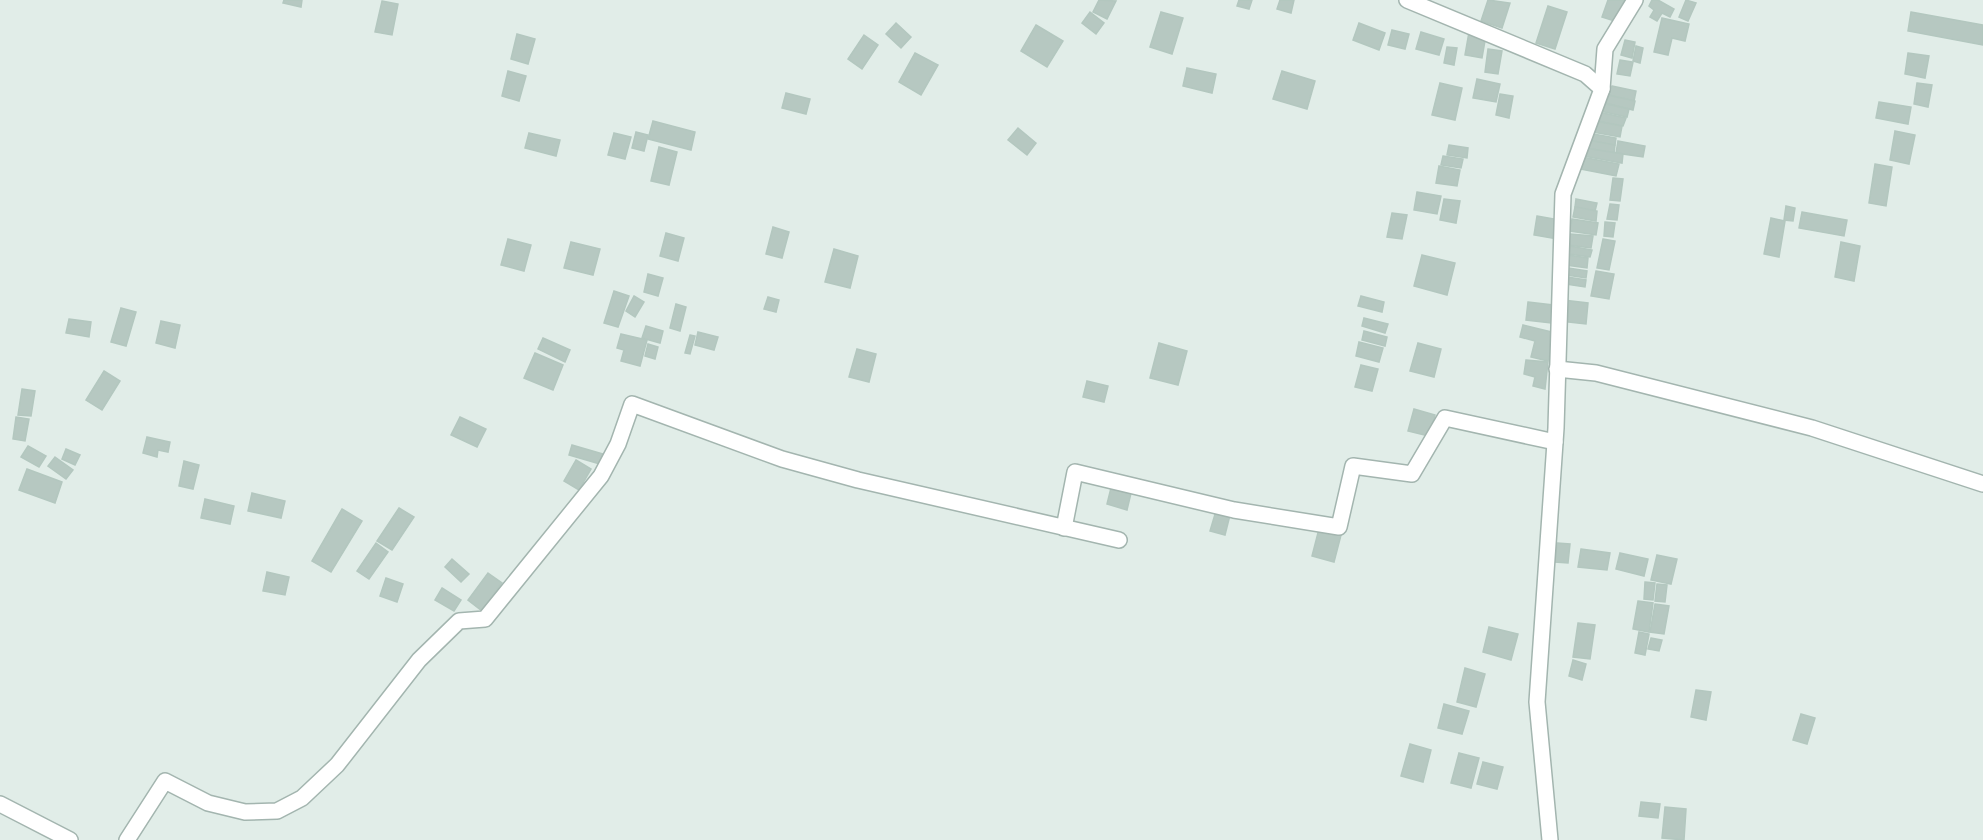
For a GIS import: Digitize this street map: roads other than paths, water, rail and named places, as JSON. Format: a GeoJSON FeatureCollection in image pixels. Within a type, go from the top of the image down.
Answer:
{"type":"FeatureCollection","features":[{"type":"Feature","properties":{"kind":"street"},"geometry":{"type":"LineString","coordinates":[[1407,0],[1585,74],[1602,89]]}},
{"type":"Feature","properties":{"kind":"street"},"geometry":{"type":"LineString","coordinates":[[1550,840],[1537,702],[1555,442],[1563,194],[1602,89],[1605,49],[1635,0]]}},
{"type":"Feature","properties":{"kind":"street"},"geometry":{"type":"LineString","coordinates":[[1557,369],[1596,373],[1778,419],[1983,484]]}},
{"type":"Feature","properties":{"kind":"street"},"geometry":{"type":"LineString","coordinates":[[127,840],[165,781],[208,803],[245,812],[277,811],[302,798],[337,765],[427,652],[459,621],[485,619],[601,476],[618,444],[632,404],[782,459],[858,480],[1119,540]]}},
{"type":"Feature","properties":{"kind":"street"},"geometry":{"type":"LineString","coordinates":[[1064,528],[1075,472],[1234,510],[1339,527],[1353,466],[1412,474],[1445,418],[1468,425],[1555,442]]}},
{"type":"Feature","properties":{"kind":"street"},"geometry":{"type":"LineString","coordinates":[[0,804],[70,840]]}}]}
